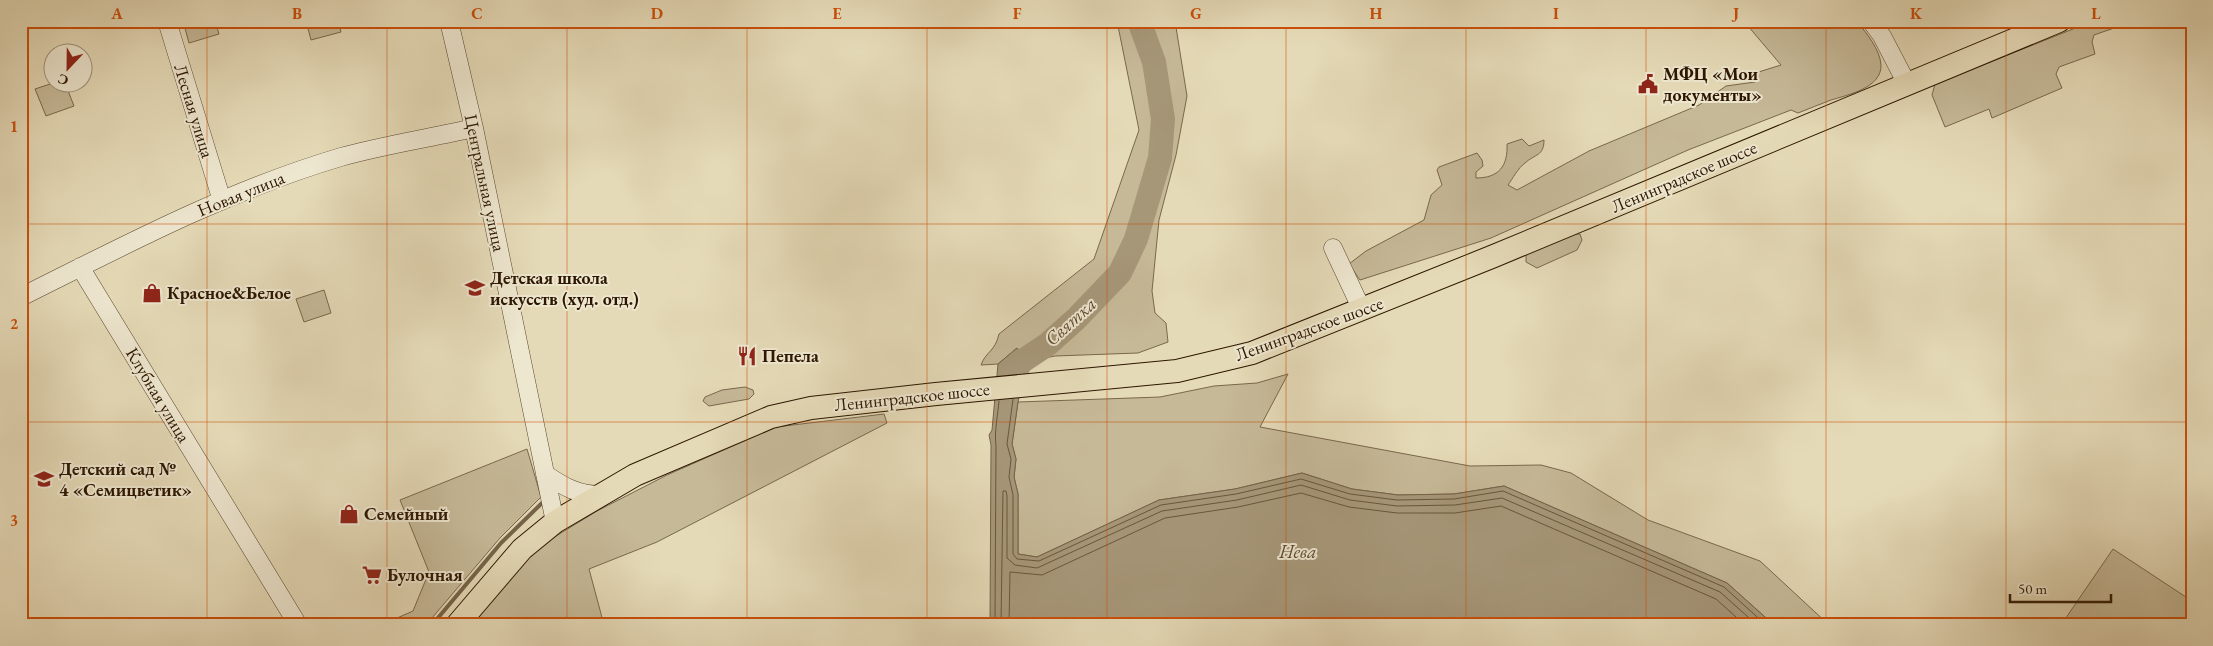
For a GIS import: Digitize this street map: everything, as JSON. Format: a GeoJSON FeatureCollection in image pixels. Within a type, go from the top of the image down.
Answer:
{"type":"FeatureCollection","features":[{"type":"Feature","properties":{"kind":"main road","name":"Ленинградское шоссе"},"geometry":{"type":"LineString","coordinates":[[457,625],[522,549],[555,522],[635,475],[771,417],[812,408],[970,390],[1177,371],[1252,354],[2059,21]]}},
{"type":"Feature","properties":{"kind":"street","name":"Лесная улица"},"geometry":{"type":"LineString","coordinates":[[167,21],[222,201]]}},
{"type":"Feature","properties":{"kind":"street","name":"Центральная улица"},"geometry":{"type":"LineString","coordinates":[[449,21],[474,128],[555,522]]}},
{"type":"Feature","properties":{"kind":"street"},"geometry":{"type":"LineString","coordinates":[[1871,21],[1882,36],[1907,84]]}},
{"type":"Feature","properties":{"kind":"street","name":"Новая улица"},"geometry":{"type":"LineString","coordinates":[[21,297],[222,201],[284,176],[341,157],[474,128]]}},
{"type":"Feature","properties":{"kind":"street"},"geometry":{"type":"LineString","coordinates":[[1333,248],[1362,310]]}},
{"type":"Feature","properties":{"kind":"street","name":"Клубная улица"},"geometry":{"type":"LineString","coordinates":[[80,268],[298,625]]}},
{"type":"Feature","properties":{"kind":"street"},"geometry":{"type":"LineString","coordinates":[[545,474],[574,491],[588,495],[601,495]]}},
{"type":"Feature","properties":{"kind":"shaded area"},"geometry":{"type":"Polygon","coordinates":[[[183,21],[215,21],[219,34],[189,43],[183,21]]]}},
{"type":"Feature","properties":{"kind":"shaded area"},"geometry":{"type":"Polygon","coordinates":[[[306,21],[338,21],[341,32],[311,40],[306,21]]]}},
{"type":"Feature","properties":{"kind":"shaded area"},"geometry":{"type":"Polygon","coordinates":[[[1117,21],[1175,21],[1187,96],[1176,155],[1159,220],[1152,291],[1155,313],[1166,323],[1168,342],[1138,353],[1055,356],[1028,361],[1017,348],[998,364],[981,365],[993,348],[999,334],[1094,259],[1139,130],[1117,21]]]}},
{"type":"Feature","properties":{"kind":"shaded area"},"geometry":{"type":"Polygon","coordinates":[[[1757,21],[1857,21],[1878,53],[1881,65],[1880,73],[1870,85],[1854,93],[1798,113],[1791,110],[1688,150],[1491,238],[1360,280],[1349,264],[1366,251],[1424,220],[1431,195],[1442,185],[1437,170],[1439,167],[1477,153],[1482,160],[1483,166],[1476,172],[1476,178],[1491,176],[1504,164],[1507,144],[1522,139],[1529,146],[1544,140],[1541,152],[1522,165],[1508,185],[1517,190],[1589,151],[1699,105],[1726,86],[1755,82],[1749,75],[1781,65],[1748,26],[1757,21]]]}},
{"type":"Feature","properties":{"kind":"shaded area"},"geometry":{"type":"Polygon","coordinates":[[[2093,21],[2115,21],[2117,27],[2094,35],[2092,42],[2095,54],[2059,67],[2056,74],[2062,88],[1992,118],[1989,109],[1945,127],[1932,95],[1935,84],[2093,21]]]}},
{"type":"Feature","properties":{"kind":"shaded area"},"geometry":{"type":"Polygon","coordinates":[[[42,87],[42,92],[69,92],[74,106],[46,116],[35,89],[42,87]]]}},
{"type":"Feature","properties":{"kind":"shaded area"},"geometry":{"type":"Polygon","coordinates":[[[1572,234],[1580,234],[1582,240],[1577,250],[1537,268],[1526,262],[1526,256],[1531,251],[1572,234]]]}},
{"type":"Feature","properties":{"kind":"shaded area"},"geometry":{"type":"Polygon","coordinates":[[[324,290],[331,313],[304,322],[296,299],[324,290]]]}},
{"type":"Feature","properties":{"kind":"shaded area"},"geometry":{"type":"Polygon","coordinates":[[[1288,374],[1260,427],[1470,466],[1541,465],[1571,473],[1648,520],[1760,561],[1829,625],[1774,625],[1727,583],[1504,486],[1454,494],[1398,495],[1352,489],[1302,473],[1235,489],[1159,500],[1037,557],[1018,554],[1018,494],[1014,477],[1016,459],[1012,444],[1018,402],[1160,397],[1214,386],[1257,383],[1288,374]]]}},
{"type":"Feature","properties":{"kind":"shaded area"},"geometry":{"type":"Polygon","coordinates":[[[745,387],[753,390],[754,394],[749,399],[709,406],[703,401],[705,397],[722,390],[745,387]]]}},
{"type":"Feature","properties":{"kind":"shaded area"},"geometry":{"type":"Polygon","coordinates":[[[884,414],[887,423],[657,542],[589,569],[604,625],[470,625],[523,563],[551,539],[597,511],[667,475],[776,427],[884,414]]]}},
{"type":"Feature","properties":{"kind":"shaded area"},"geometry":{"type":"Polygon","coordinates":[[[527,449],[541,497],[500,538],[426,625],[381,625],[413,611],[429,572],[400,500],[527,449]]]}},
{"type":"Feature","properties":{"kind":"shaded area"},"geometry":{"type":"Polygon","coordinates":[[[2113,549],[2192,601],[2192,625],[2061,625],[2113,549]]]}},
{"type":"Feature","properties":{"kind":"water","name":"Нева"},"geometry":{"type":"Polygon","coordinates":[[[1017,348],[1028,361],[1018,402],[1012,444],[1016,459],[1014,477],[1018,494],[1018,554],[1037,557],[1159,500],[1235,489],[1302,473],[1352,489],[1398,495],[1454,494],[1504,486],[1727,583],[1774,625],[990,625],[991,445],[989,435],[992,430],[998,364],[1017,348]]]}},
{"type":"Feature","properties":{"kind":"waterway","name":"Святка"},"geometry":{"type":"LineString","coordinates":[[1009,384],[1021,362],[1048,344],[1076,319],[1120,273],[1136,239],[1160,158],[1163,119],[1154,62],[1139,21]]}},
{"type":"Feature","properties":{"kind":"waterway"},"geometry":{"type":"LineString","coordinates":[[432,625],[501,543],[542,503]]}},
{"type":"Feature","properties":{"kind":"place","name":"МФЦ «Мои документы»"},"geometry":{"type":"Point","coordinates":[1648,84]}},
{"type":"Feature","properties":{"kind":"place","name":"Детская школа искусств (худ. отд.)"},"geometry":{"type":"Point","coordinates":[475,288]}},
{"type":"Feature","properties":{"kind":"place","name":"Красное&Белое"},"geometry":{"type":"Point","coordinates":[152,293]}},
{"type":"Feature","properties":{"kind":"place","name":"Пепела"},"geometry":{"type":"Point","coordinates":[747,356]}},
{"type":"Feature","properties":{"kind":"place","name":"Детский сад № 4 «Семицветик»"},"geometry":{"type":"Point","coordinates":[44,479]}},
{"type":"Feature","properties":{"kind":"place","name":"Семейный"},"geometry":{"type":"Point","coordinates":[349,514]}},
{"type":"Feature","properties":{"kind":"place","name":"Булочная"},"geometry":{"type":"Point","coordinates":[372,575]}}]}
